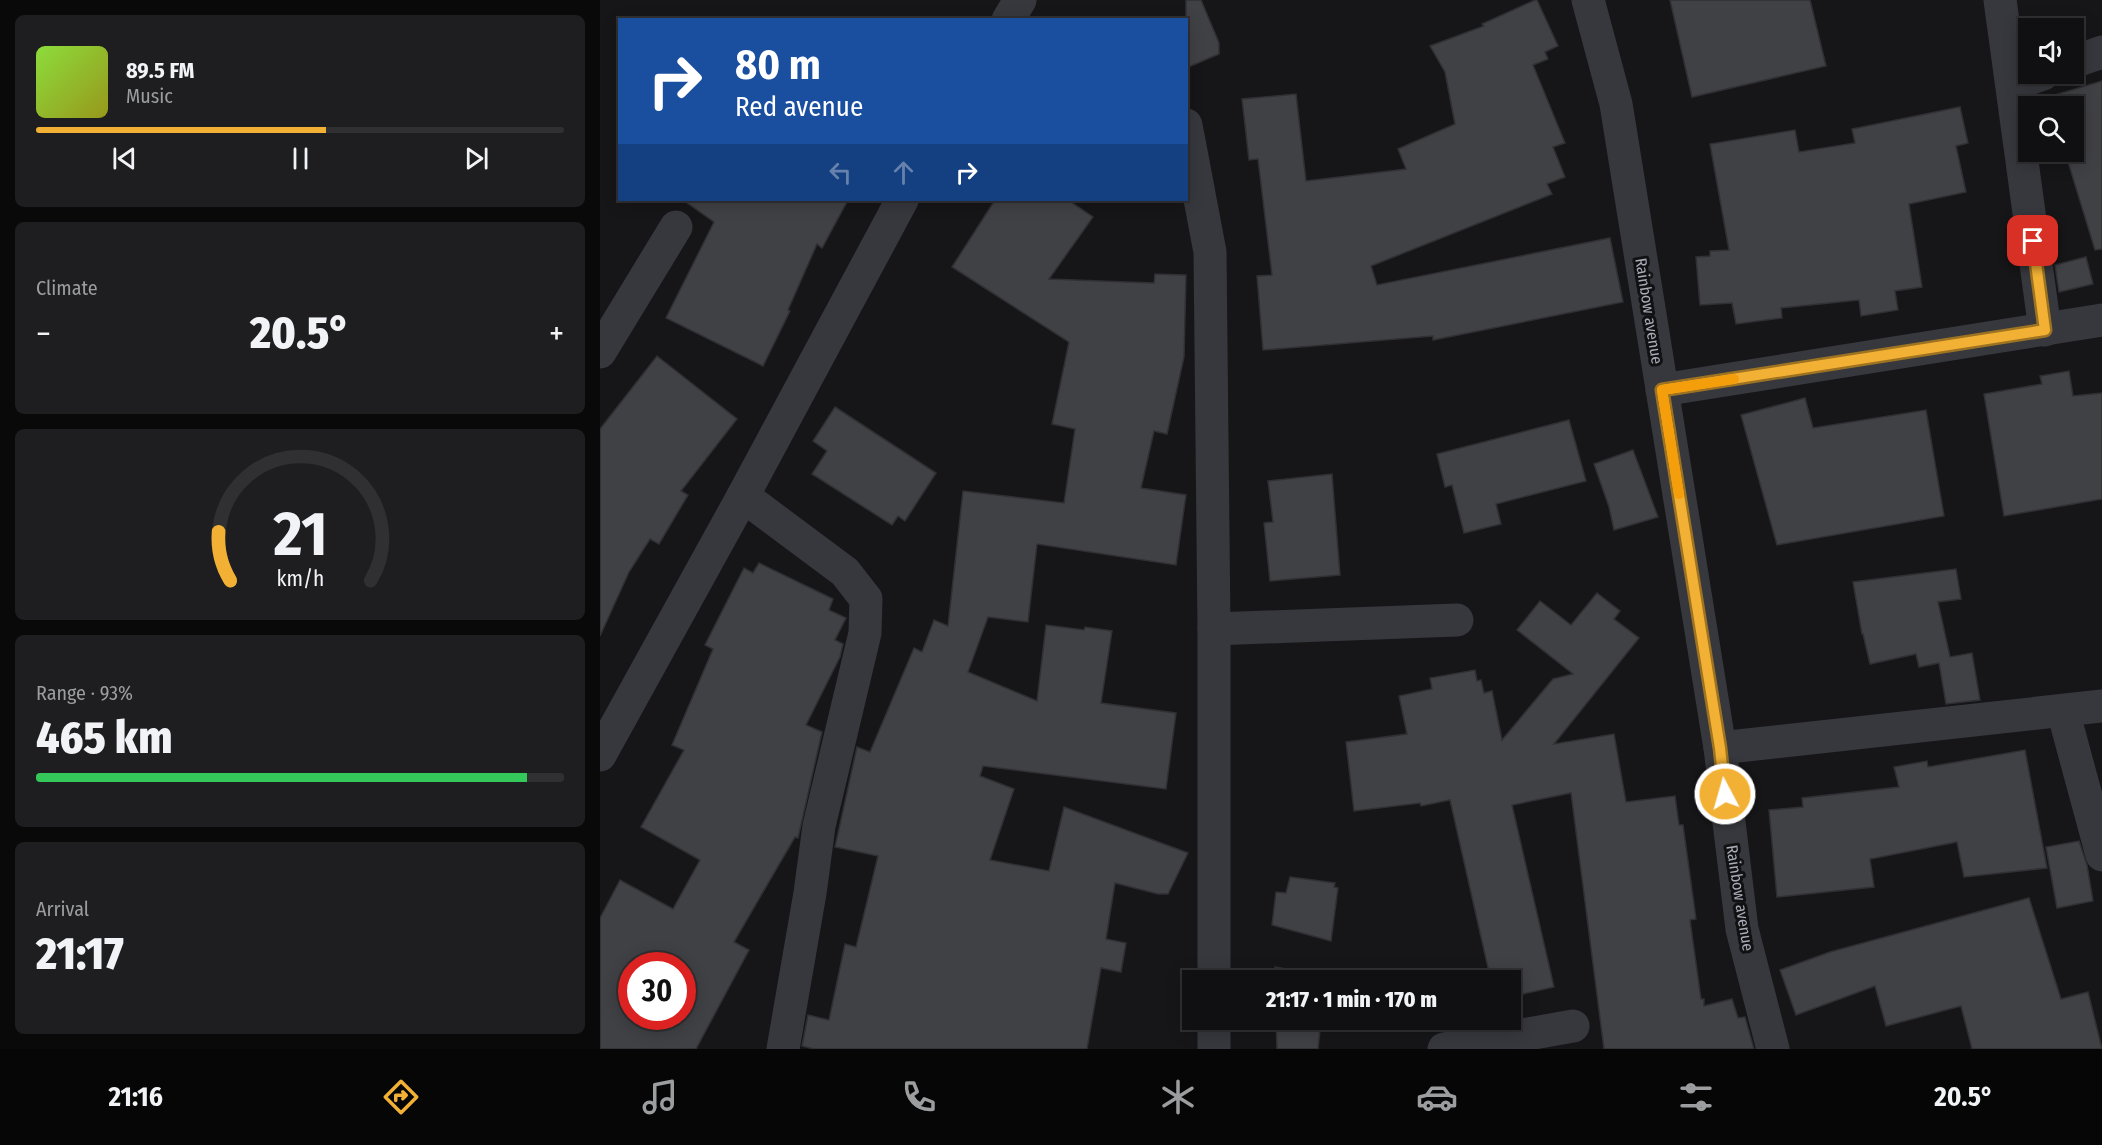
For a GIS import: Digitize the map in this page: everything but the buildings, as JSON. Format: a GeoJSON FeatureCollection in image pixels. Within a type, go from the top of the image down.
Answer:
{"type":"FeatureCollection","features":[{"type":"Feature","properties":{"kind":"street"},"geometry":{"type":"LineString","coordinates":[[1009,18],[1020,0]]}},
{"type":"Feature","properties":{"kind":"street","name":"Rainbow avenue"},"geometry":{"type":"LineString","coordinates":[[1588,0],[1616,104],[1720,748],[1742,929],[1773,1049]]}},
{"type":"Feature","properties":{"kind":"street"},"geometry":{"type":"LineString","coordinates":[[2000,0],[2045,330]]}},
{"type":"Feature","properties":{"kind":"street"},"geometry":{"type":"LineString","coordinates":[[2084,58],[2102,52]]}},
{"type":"Feature","properties":{"kind":"street"},"geometry":{"type":"LineString","coordinates":[[2012,85],[2018,83]]}},
{"type":"Feature","properties":{"kind":"street"},"geometry":{"type":"LineString","coordinates":[[1188,136],[1210,252],[1214,629],[1214,970]]}},
{"type":"Feature","properties":{"kind":"street"},"geometry":{"type":"LineString","coordinates":[[601,751],[743,496],[901,201]]}},
{"type":"Feature","properties":{"kind":"street"},"geometry":{"type":"LineString","coordinates":[[600,352],[676,227]]}},
{"type":"Feature","properties":{"kind":"street"},"geometry":{"type":"LineString","coordinates":[[1662,390],[2102,320]]}},
{"type":"Feature","properties":{"kind":"street"},"geometry":{"type":"LineString","coordinates":[[743,496],[845,572],[866,599],[865,633],[819,826],[783,1049]]}},
{"type":"Feature","properties":{"kind":"street"},"geometry":{"type":"LineString","coordinates":[[1214,629],[1457,620]]}},
{"type":"Feature","properties":{"kind":"street"},"geometry":{"type":"LineString","coordinates":[[1720,748],[2102,706]]}},
{"type":"Feature","properties":{"kind":"street"},"geometry":{"type":"LineString","coordinates":[[2063,711],[2102,855]]}},
{"type":"Feature","properties":{"kind":"street"},"geometry":{"type":"LineString","coordinates":[[1444,1049],[1573,1026]]}},
{"type":"Feature","properties":{"kind":"street"},"geometry":{"type":"LineString","coordinates":[[1214,1030],[1214,1049]]}},
{"type":"Feature","properties":{"kind":"slow traffic"},"geometry":{"type":"LineString","coordinates":[[1679,494],[1662,390],[1734,379]]}},
{"type":"Feature","properties":{"kind":"route"},"geometry":{"type":"LineString","coordinates":[[1725,794],[1720,748],[1662,390],[2045,330],[2033,241]]}}]}
